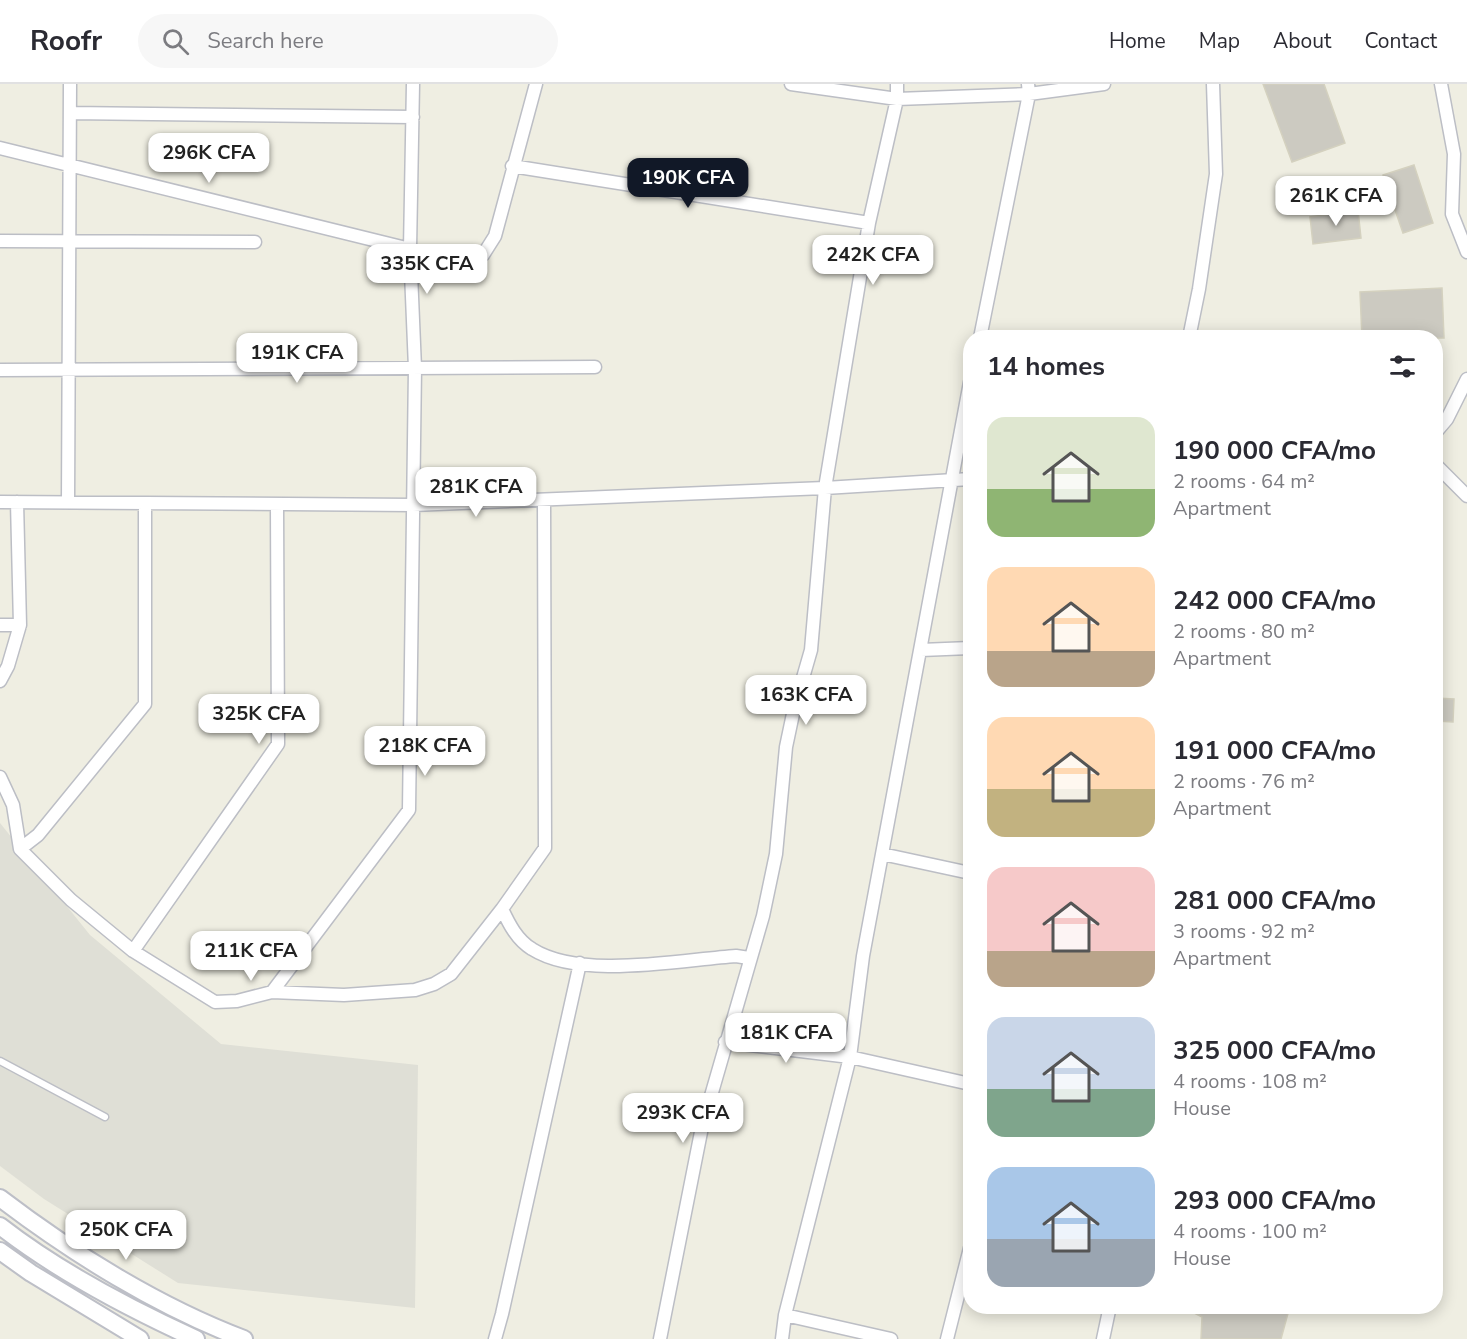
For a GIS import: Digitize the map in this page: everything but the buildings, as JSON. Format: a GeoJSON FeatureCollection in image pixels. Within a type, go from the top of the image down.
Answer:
{"type":"FeatureCollection","features":[{"type":"Feature","properties":{"kind":"main road"},"geometry":{"type":"LineString","coordinates":[[0,1198],[44,1232],[130,1284],[219,1329],[244,1339]]}},
{"type":"Feature","properties":{"kind":"main road"},"geometry":{"type":"LineString","coordinates":[[0,1226],[15,1238],[83,1280],[153,1319],[196,1339]]}},
{"type":"Feature","properties":{"kind":"main road"},"geometry":{"type":"LineString","coordinates":[[0,1251],[41,1279],[140,1339]]}},
{"type":"Feature","properties":{"kind":"street"},"geometry":{"type":"LineString","coordinates":[[68,502],[70,84]]}},
{"type":"Feature","properties":{"kind":"street"},"geometry":{"type":"LineString","coordinates":[[272,992],[409,810],[415,368],[410,249],[413,84]]}},
{"type":"Feature","properties":{"kind":"street"},"geometry":{"type":"LineString","coordinates":[[0,148],[464,264],[483,255],[495,236],[512,166],[536,84]]}},
{"type":"Feature","properties":{"kind":"street"},"geometry":{"type":"LineString","coordinates":[[791,84],[897,99],[1104,84]]}},
{"type":"Feature","properties":{"kind":"street"},"geometry":{"type":"LineString","coordinates":[[660,1339],[702,1127],[763,916],[776,854],[786,747],[811,650],[825,488],[869,223],[897,99],[897,84]]}},
{"type":"Feature","properties":{"kind":"street"},"geometry":{"type":"LineString","coordinates":[[1191,330],[1216,174],[1213,84]]}},
{"type":"Feature","properties":{"kind":"street"},"geometry":{"type":"LineString","coordinates":[[1441,84],[1454,154],[1452,214],[1467,252]]}},
{"type":"Feature","properties":{"kind":"street"},"geometry":{"type":"LineString","coordinates":[[982,330],[1028,89]]}},
{"type":"Feature","properties":{"kind":"street"},"geometry":{"type":"LineString","coordinates":[[69,113],[413,117]]}},
{"type":"Feature","properties":{"kind":"street"},"geometry":{"type":"LineString","coordinates":[[512,166],[869,223]]}},
{"type":"Feature","properties":{"kind":"street"},"geometry":{"type":"LineString","coordinates":[[0,241],[255,242]]}},
{"type":"Feature","properties":{"kind":"street"},"geometry":{"type":"LineString","coordinates":[[0,370],[595,368]]}},
{"type":"Feature","properties":{"kind":"street"},"geometry":{"type":"LineString","coordinates":[[1443,424],[1448,419],[1467,379]]}},
{"type":"Feature","properties":{"kind":"street"},"geometry":{"type":"LineString","coordinates":[[782,1339],[785,1315],[850,1057],[863,956],[963,418]]}},
{"type":"Feature","properties":{"kind":"street"},"geometry":{"type":"LineString","coordinates":[[1443,472],[1467,496]]}},
{"type":"Feature","properties":{"kind":"street"},"geometry":{"type":"LineString","coordinates":[[0,502],[413,505],[825,488],[963,479]]}},
{"type":"Feature","properties":{"kind":"street"},"geometry":{"type":"LineString","coordinates":[[0,777],[13,805],[20,849],[71,900],[133,951],[215,1002],[237,1001],[272,992],[344,995],[415,990],[435,984],[451,974],[502,909],[545,848],[544,500]]}},
{"type":"Feature","properties":{"kind":"street"},"geometry":{"type":"LineString","coordinates":[[0,681],[8,666],[20,625],[17,502]]}},
{"type":"Feature","properties":{"kind":"street"},"geometry":{"type":"LineString","coordinates":[[20,849],[38,835],[145,704],[145,503]]}},
{"type":"Feature","properties":{"kind":"street"},"geometry":{"type":"LineString","coordinates":[[133,951],[278,744],[277,505]]}},
{"type":"Feature","properties":{"kind":"street"},"geometry":{"type":"LineString","coordinates":[[0,625],[20,625]]}},
{"type":"Feature","properties":{"kind":"street"},"geometry":{"type":"LineString","coordinates":[[921,650],[963,648]]}},
{"type":"Feature","properties":{"kind":"street"},"geometry":{"type":"LineString","coordinates":[[882,854],[963,871]]}},
{"type":"Feature","properties":{"kind":"street"},"geometry":{"type":"LineString","coordinates":[[502,909],[513,931],[531,949],[555,960],[605,966],[724,957],[749,958]]}},
{"type":"Feature","properties":{"kind":"street"},"geometry":{"type":"LineString","coordinates":[[495,1339],[580,963]]}},
{"type":"Feature","properties":{"kind":"street"},"geometry":{"type":"LineString","coordinates":[[725,1042],[850,1057],[963,1082]]}},
{"type":"Feature","properties":{"kind":"street"},"geometry":{"type":"LineString","coordinates":[[947,1339],[963,1276]]}},
{"type":"Feature","properties":{"kind":"street"},"geometry":{"type":"LineString","coordinates":[[1103,1339],[1108,1314]]}},
{"type":"Feature","properties":{"kind":"street"},"geometry":{"type":"LineString","coordinates":[[785,1315],[891,1339]]}},
{"type":"Feature","properties":{"kind":"lane"},"geometry":{"type":"LineString","coordinates":[[0,1060],[105,1118]]}},
{"type":"Feature","properties":{"kind":"shaded area"},"geometry":{"type":"Polygon","coordinates":[[[0,823],[90,935],[221,1044],[418,1065],[415,1308],[178,1283],[44,1199],[0,1166],[0,823]]]}}]}
